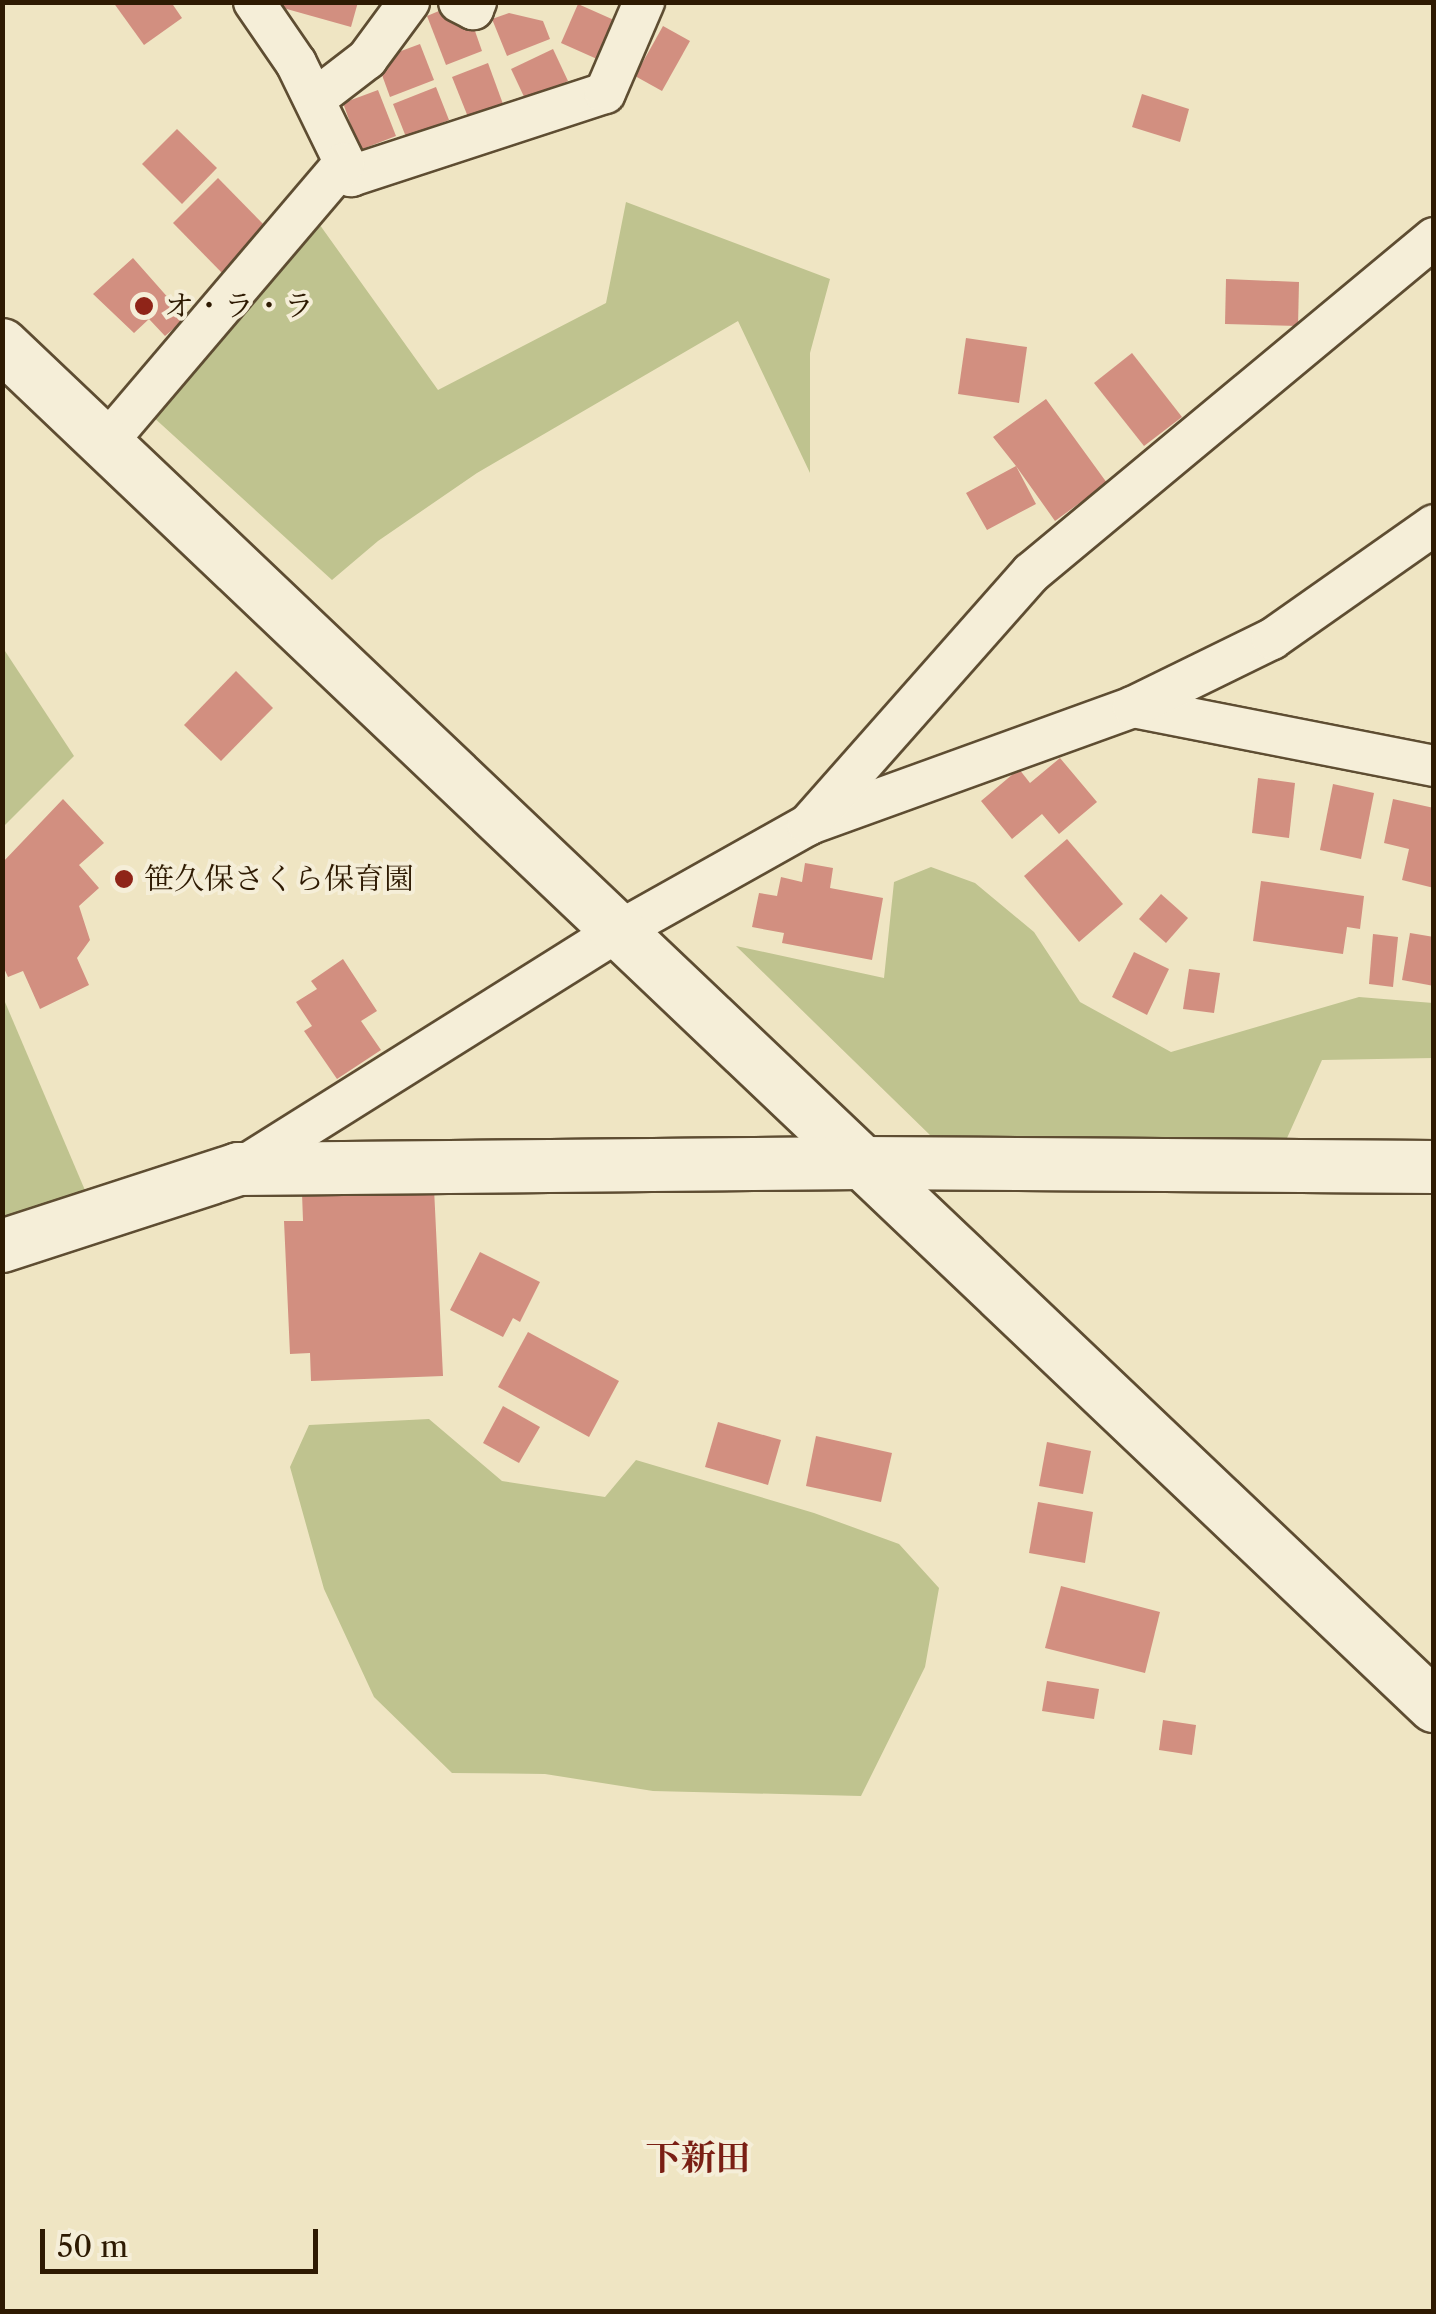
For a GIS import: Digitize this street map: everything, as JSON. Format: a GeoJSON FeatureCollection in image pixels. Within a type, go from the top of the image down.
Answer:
{"type":"FeatureCollection","features":[{"type":"Feature","properties":{"kind":"street"},"geometry":{"type":"LineString","coordinates":[[254,2],[316,99],[351,176],[605,93],[644,2]]}},
{"type":"Feature","properties":{"kind":"street"},"geometry":{"type":"LineString","coordinates":[[316,99],[367,59],[409,2]]}},
{"type":"Feature","properties":{"kind":"street"},"geometry":{"type":"LineString","coordinates":[[458,2],[472,9],[476,2]]}},
{"type":"Feature","properties":{"kind":"street"},"geometry":{"type":"LineString","coordinates":[[106,443],[344,163]]}},
{"type":"Feature","properties":{"kind":"street"},"geometry":{"type":"LineString","coordinates":[[808,825],[1031,572],[1434,238]]}},
{"type":"Feature","properties":{"kind":"street"},"geometry":{"type":"LineString","coordinates":[[2,345],[1434,1706]]}},
{"type":"Feature","properties":{"kind":"street"},"geometry":{"type":"LineString","coordinates":[[2,1246],[239,1168],[619,932],[808,825],[1133,708],[1272,639],[1434,525]]}},
{"type":"Feature","properties":{"kind":"street"},"geometry":{"type":"LineString","coordinates":[[1133,708],[1434,766]]}},
{"type":"Feature","properties":{"kind":"street"},"geometry":{"type":"LineString","coordinates":[[239,1168],[862,1162],[1434,1167]]}},
{"type":"Feature","properties":{"kind":"green space"},"geometry":{"type":"Polygon","coordinates":[[[626,202],[830,279],[810,353],[810,473],[738,321],[477,473],[378,541],[332,580],[151,415],[312,214],[438,390],[606,303],[626,202]]]}},
{"type":"Feature","properties":{"kind":"green space"},"geometry":{"type":"Polygon","coordinates":[[[3,648],[74,756],[2,827],[3,648]]]}},
{"type":"Feature","properties":{"kind":"green space"},"geometry":{"type":"Polygon","coordinates":[[[931,867],[975,883],[1034,932],[1080,1002],[1171,1052],[1359,997],[1433,1003],[1433,1058],[1322,1060],[1283,1147],[931,1136],[736,946],[884,978],[894,882],[931,867]]]}},
{"type":"Feature","properties":{"kind":"green space"},"geometry":{"type":"Polygon","coordinates":[[[2,995],[87,1195],[2,1220],[2,995]]]}},
{"type":"Feature","properties":{"kind":"green space"},"geometry":{"type":"Polygon","coordinates":[[[429,1419],[502,1481],[605,1497],[636,1460],[814,1513],[899,1544],[939,1588],[925,1667],[861,1796],[653,1791],[545,1774],[452,1773],[374,1697],[324,1589],[290,1467],[309,1425],[429,1419]]]}},
{"type":"Feature","properties":{"kind":"building"},"geometry":{"type":"Polygon","coordinates":[[[113,2],[171,2],[182,18],[144,45],[113,2]]]}},
{"type":"Feature","properties":{"kind":"building"},"geometry":{"type":"Polygon","coordinates":[[[277,2],[358,2],[351,27],[276,6],[277,2]]]}},
{"type":"Feature","properties":{"kind":"building"},"geometry":{"type":"Polygon","coordinates":[[[578,4],[614,20],[597,59],[561,43],[578,4]]]}},
{"type":"Feature","properties":{"kind":"building"},"geometry":{"type":"Polygon","coordinates":[[[446,8],[475,31],[482,51],[446,65],[427,16],[446,8]]]}},
{"type":"Feature","properties":{"kind":"building"},"geometry":{"type":"Polygon","coordinates":[[[509,13],[543,21],[550,39],[507,56],[492,19],[509,13]]]}},
{"type":"Feature","properties":{"kind":"building"},"geometry":{"type":"Polygon","coordinates":[[[663,26],[690,41],[662,91],[635,76],[663,26]]]}},
{"type":"Feature","properties":{"kind":"building"},"geometry":{"type":"Polygon","coordinates":[[[420,44],[434,80],[390,97],[382,75],[393,54],[420,44]]]}},
{"type":"Feature","properties":{"kind":"building"},"geometry":{"type":"Polygon","coordinates":[[[553,49],[568,81],[526,101],[511,69],[553,49]]]}},
{"type":"Feature","properties":{"kind":"building"},"geometry":{"type":"Polygon","coordinates":[[[488,63],[503,104],[468,117],[452,77],[488,63]]]}},
{"type":"Feature","properties":{"kind":"building"},"geometry":{"type":"Polygon","coordinates":[[[436,87],[449,120],[406,137],[393,104],[436,87]]]}},
{"type":"Feature","properties":{"kind":"building"},"geometry":{"type":"Polygon","coordinates":[[[378,90],[396,136],[360,150],[343,103],[378,90]]]}},
{"type":"Feature","properties":{"kind":"building"},"geometry":{"type":"Polygon","coordinates":[[[1142,94],[1189,109],[1180,142],[1132,127],[1142,94]]]}},
{"type":"Feature","properties":{"kind":"building"},"geometry":{"type":"Polygon","coordinates":[[[177,129],[217,168],[182,204],[142,164],[177,129]]]}},
{"type":"Feature","properties":{"kind":"building"},"geometry":{"type":"Polygon","coordinates":[[[218,178],[270,231],[225,276],[173,223],[218,178]]]}},
{"type":"Feature","properties":{"kind":"building"},"geometry":{"type":"Polygon","coordinates":[[[133,258],[186,318],[165,336],[149,319],[134,333],[93,294],[133,258]]]}},
{"type":"Feature","properties":{"kind":"building"},"geometry":{"type":"Polygon","coordinates":[[[1226,279],[1299,282],[1298,326],[1225,324],[1226,279]]]}},
{"type":"Feature","properties":{"kind":"building"},"geometry":{"type":"Polygon","coordinates":[[[966,338],[1027,347],[1019,403],[958,394],[966,338]]]}},
{"type":"Feature","properties":{"kind":"building"},"geometry":{"type":"Polygon","coordinates":[[[1132,353],[1182,417],[1144,446],[1094,383],[1132,353]]]}},
{"type":"Feature","properties":{"kind":"building"},"geometry":{"type":"Polygon","coordinates":[[[1046,399],[1107,483],[1055,521],[993,437],[1046,399]]]}},
{"type":"Feature","properties":{"kind":"building"},"geometry":{"type":"Polygon","coordinates":[[[1016,466],[1036,504],[987,530],[966,493],[1016,466]]]}},
{"type":"Feature","properties":{"kind":"building"},"geometry":{"type":"Polygon","coordinates":[[[236,671],[273,708],[221,761],[184,725],[236,671]]]}},
{"type":"Feature","properties":{"kind":"building"},"geometry":{"type":"Polygon","coordinates":[[[1060,758],[1097,802],[1059,834],[1042,814],[1012,839],[981,801],[1019,769],[1030,783],[1060,758]]]}},
{"type":"Feature","properties":{"kind":"building"},"geometry":{"type":"Polygon","coordinates":[[[1258,778],[1295,783],[1289,838],[1252,833],[1258,778]]]}},
{"type":"Feature","properties":{"kind":"building"},"geometry":{"type":"Polygon","coordinates":[[[1333,784],[1374,793],[1361,859],[1320,850],[1333,784]]]}},
{"type":"Feature","properties":{"kind":"building"},"geometry":{"type":"Polygon","coordinates":[[[63,799],[104,843],[79,865],[99,888],[79,906],[90,940],[77,958],[89,985],[40,1009],[23,971],[8,977],[2,964],[2,863],[63,799]]]}},
{"type":"Feature","properties":{"kind":"building"},"geometry":{"type":"Polygon","coordinates":[[[1393,799],[1434,808],[1434,888],[1402,880],[1409,849],[1384,843],[1393,799]]]}},
{"type":"Feature","properties":{"kind":"building"},"geometry":{"type":"Polygon","coordinates":[[[1067,839],[1123,904],[1079,942],[1024,876],[1067,839]]]}},
{"type":"Feature","properties":{"kind":"building"},"geometry":{"type":"Polygon","coordinates":[[[805,863],[833,868],[830,888],[883,898],[872,960],[782,943],[784,933],[752,927],[759,893],[777,896],[781,877],[802,882],[805,863]]]}},
{"type":"Feature","properties":{"kind":"building"},"geometry":{"type":"Polygon","coordinates":[[[1261,881],[1364,896],[1360,929],[1347,927],[1343,954],[1253,941],[1261,881]]]}},
{"type":"Feature","properties":{"kind":"building"},"geometry":{"type":"Polygon","coordinates":[[[1161,894],[1188,918],[1166,943],[1139,919],[1161,894]]]}},
{"type":"Feature","properties":{"kind":"building"},"geometry":{"type":"Polygon","coordinates":[[[1410,933],[1434,937],[1434,986],[1402,980],[1410,933]]]}},
{"type":"Feature","properties":{"kind":"building"},"geometry":{"type":"Polygon","coordinates":[[[1373,934],[1398,937],[1393,987],[1369,984],[1373,934]]]}},
{"type":"Feature","properties":{"kind":"building"},"geometry":{"type":"Polygon","coordinates":[[[1134,952],[1169,969],[1147,1015],[1112,997],[1134,952]]]}},
{"type":"Feature","properties":{"kind":"building"},"geometry":{"type":"Polygon","coordinates":[[[343,959],[377,1011],[361,1021],[381,1050],[337,1079],[304,1031],[312,1026],[296,1002],[317,989],[311,981],[343,959]]]}},
{"type":"Feature","properties":{"kind":"building"},"geometry":{"type":"Polygon","coordinates":[[[1189,969],[1220,973],[1214,1013],[1183,1009],[1189,969]]]}},
{"type":"Feature","properties":{"kind":"building"},"geometry":{"type":"Polygon","coordinates":[[[434,1188],[443,1376],[311,1381],[310,1353],[290,1354],[284,1221],[303,1221],[302,1193],[434,1188]]]}},
{"type":"Feature","properties":{"kind":"building"},"geometry":{"type":"Polygon","coordinates":[[[480,1252],[540,1282],[520,1322],[513,1318],[503,1337],[450,1310],[480,1252]]]}},
{"type":"Feature","properties":{"kind":"building"},"geometry":{"type":"Polygon","coordinates":[[[528,1332],[619,1381],[589,1437],[498,1387],[528,1332]]]}},
{"type":"Feature","properties":{"kind":"building"},"geometry":{"type":"Polygon","coordinates":[[[503,1406],[540,1427],[519,1463],[483,1443],[503,1406]]]}},
{"type":"Feature","properties":{"kind":"building"},"geometry":{"type":"Polygon","coordinates":[[[718,1422],[781,1440],[768,1485],[705,1467],[718,1422]]]}},
{"type":"Feature","properties":{"kind":"building"},"geometry":{"type":"Polygon","coordinates":[[[816,1436],[892,1453],[881,1502],[806,1486],[816,1436]]]}},
{"type":"Feature","properties":{"kind":"building"},"geometry":{"type":"Polygon","coordinates":[[[1047,1442],[1091,1451],[1083,1494],[1039,1486],[1047,1442]]]}},
{"type":"Feature","properties":{"kind":"building"},"geometry":{"type":"Polygon","coordinates":[[[1038,1502],[1093,1512],[1085,1563],[1029,1553],[1038,1502]]]}},
{"type":"Feature","properties":{"kind":"building"},"geometry":{"type":"Polygon","coordinates":[[[1061,1586],[1160,1612],[1145,1673],[1045,1648],[1061,1586]]]}},
{"type":"Feature","properties":{"kind":"building"},"geometry":{"type":"Polygon","coordinates":[[[1047,1681],[1099,1689],[1094,1719],[1042,1711],[1047,1681]]]}},
{"type":"Feature","properties":{"kind":"building"},"geometry":{"type":"Polygon","coordinates":[[[1163,1720],[1196,1725],[1192,1755],[1159,1750],[1163,1720]]]}},
{"type":"Feature","properties":{"kind":"place","name":"オ・ラ・ラ"},"geometry":{"type":"Point","coordinates":[144,306]}},
{"type":"Feature","properties":{"kind":"place","name":"笹久保さくら保育園"},"geometry":{"type":"Point","coordinates":[124,879]}},
{"type":"Feature","properties":{"kind":"district","name":"下新田"},"geometry":{"type":"Point","coordinates":[698,2158]}}]}
